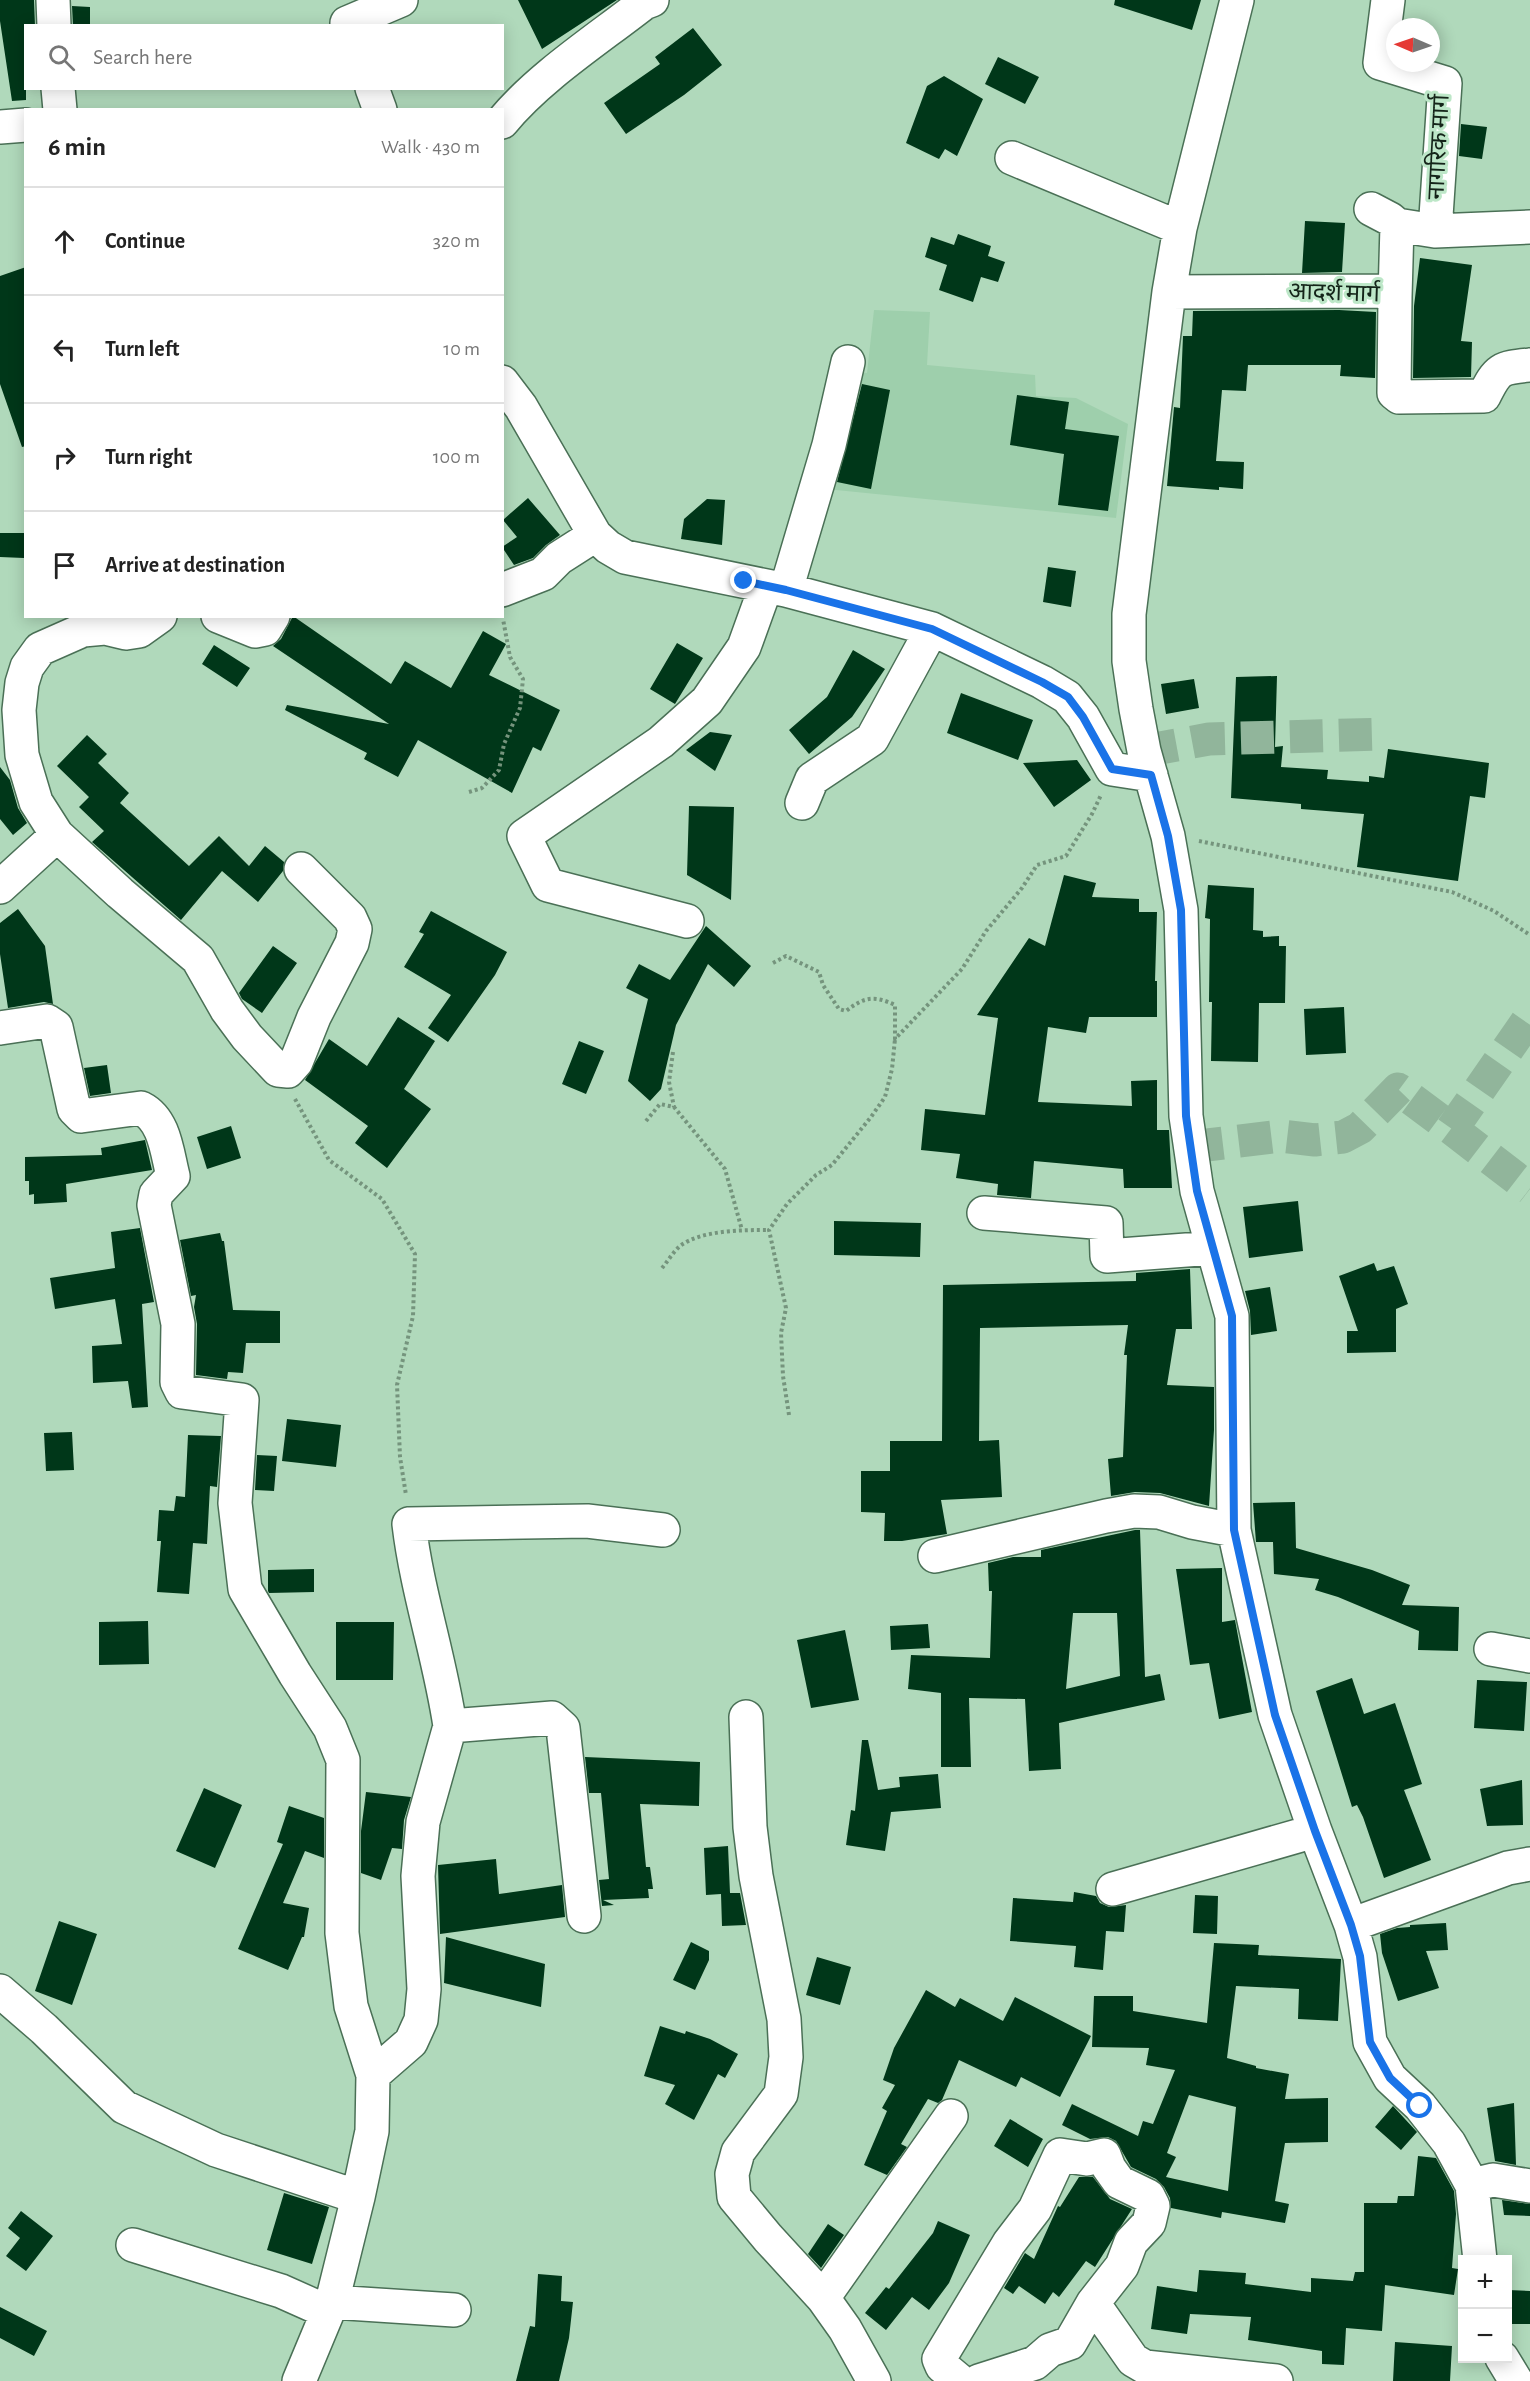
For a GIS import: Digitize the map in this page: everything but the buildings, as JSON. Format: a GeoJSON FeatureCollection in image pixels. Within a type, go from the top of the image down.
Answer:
{"type":"FeatureCollection","features":[{"type":"Feature","properties":{"kind":"street"},"geometry":{"type":"LineString","coordinates":[[53,0],[54,24]]}},
{"type":"Feature","properties":{"kind":"street"},"geometry":{"type":"LineString","coordinates":[[344,16],[401,0]]}},
{"type":"Feature","properties":{"kind":"street"},"geometry":{"type":"LineString","coordinates":[[504,120],[517,104],[571,60],[644,3],[652,0]]}},
{"type":"Feature","properties":{"kind":"street"},"geometry":{"type":"LineString","coordinates":[[1237,0],[1180,228],[1169,292],[1129,614],[1129,661],[1134,699],[1151,775],[1168,836],[1181,910],[1186,1116],[1197,1191],[1232,1316],[1234,1530],[1275,1715],[1315,1831],[1351,1925],[1360,1956],[1370,2042],[1390,2078],[1420,2106],[1449,2143],[1472,2186],[1480,2255]]}},
{"type":"Feature","properties":{"kind":"street","name":"नागरिक मार्ग"},"geometry":{"type":"LineString","coordinates":[[1388,0],[1380,63],[1445,83],[1435,231]]}},
{"type":"Feature","properties":{"kind":"street"},"geometry":{"type":"LineString","coordinates":[[58,90],[60,108]]}},
{"type":"Feature","properties":{"kind":"street"},"geometry":{"type":"LineString","coordinates":[[373,90],[379,108]]}},
{"type":"Feature","properties":{"kind":"street"},"geometry":{"type":"LineString","coordinates":[[0,127],[24,125]]}},
{"type":"Feature","properties":{"kind":"street"},"geometry":{"type":"LineString","coordinates":[[1012,158],[1180,228]]}},
{"type":"Feature","properties":{"kind":"street","name":"नागरिक मार्ग"},"geometry":{"type":"LineString","coordinates":[[1395,297],[1384,217],[1435,231],[1530,227]]}},
{"type":"Feature","properties":{"kind":"street","name":"आदर्श मार्ग"},"geometry":{"type":"LineString","coordinates":[[1169,292],[1380,291],[1395,297],[1394,393],[1399,397],[1484,396],[1492,380],[1505,368],[1530,365]]}},
{"type":"Feature","properties":{"kind":"street"},"geometry":{"type":"LineString","coordinates":[[687,921],[548,885],[524,836],[661,742],[707,701],[744,647],[776,588],[829,445],[848,362]]}},
{"type":"Feature","properties":{"kind":"street"},"geometry":{"type":"LineString","coordinates":[[504,385],[520,407],[595,535],[608,548],[625,557],[776,588],[932,629],[1068,697],[1083,717],[1112,769],[1151,775]]}},
{"type":"Feature","properties":{"kind":"street"},"geometry":{"type":"LineString","coordinates":[[504,589],[543,574],[559,558],[595,535]]}},
{"type":"Feature","properties":{"kind":"street"},"geometry":{"type":"LineString","coordinates":[[157,618],[139,631],[126,633],[105,628],[83,630],[40,649],[27,667],[22,682],[19,710],[22,755],[36,802],[57,835],[120,893],[198,959],[227,1010],[247,1037],[278,1070],[288,1071],[296,1062],[314,1017],[352,943],[355,929],[350,918],[301,868]]}},
{"type":"Feature","properties":{"kind":"street"},"geometry":{"type":"LineString","coordinates":[[223,618],[255,631],[265,629],[272,618]]}},
{"type":"Feature","properties":{"kind":"street"},"geometry":{"type":"LineString","coordinates":[[802,802],[812,779],[872,739],[932,629]]}},
{"type":"Feature","properties":{"kind":"street"},"geometry":{"type":"LineString","coordinates":[[2,879],[57,835]]}},
{"type":"Feature","properties":{"kind":"street"},"geometry":{"type":"LineString","coordinates":[[0,1028],[47,1021],[56,1027],[74,1109],[81,1116],[141,1108],[150,1112],[162,1132],[173,1176],[156,1194],[154,1205],[178,1324],[177,1382],[182,1392],[242,1400],[235,1503],[245,1589],[330,1728],[343,1760],[342,1933],[351,2006],[373,2075],[372,2130],[358,2197],[330,2307],[299,2381]]}},
{"type":"Feature","properties":{"kind":"street"},"geometry":{"type":"LineString","coordinates":[[984,1213],[1106,1223],[1107,1257],[1213,1248]]}},
{"type":"Feature","properties":{"kind":"street"},"geometry":{"type":"LineString","coordinates":[[935,1556],[1134,1511],[1159,1512],[1192,1522],[1234,1530]]}},
{"type":"Feature","properties":{"kind":"street"},"geometry":{"type":"LineString","coordinates":[[373,2075],[411,2042],[421,2020],[424,1989],[418,1876],[423,1822],[450,1726],[445,1690],[413,1560],[409,1524],[587,1521],[663,1530]]}},
{"type":"Feature","properties":{"kind":"street"},"geometry":{"type":"LineString","coordinates":[[1491,1649],[1530,1656]]}},
{"type":"Feature","properties":{"kind":"street"},"geometry":{"type":"LineString","coordinates":[[746,1717],[750,1827],[756,1876],[784,2019],[786,2057],[781,2094],[738,2152],[732,2174],[734,2197],[823,2298],[845,2329],[874,2381]]}},
{"type":"Feature","properties":{"kind":"street"},"geometry":{"type":"LineString","coordinates":[[450,1726],[552,1718],[563,1728],[584,1916]]}},
{"type":"Feature","properties":{"kind":"street"},"geometry":{"type":"LineString","coordinates":[[1113,1889],[1315,1831]]}},
{"type":"Feature","properties":{"kind":"street"},"geometry":{"type":"LineString","coordinates":[[1351,1925],[1508,1868],[1530,1864]]}},
{"type":"Feature","properties":{"kind":"street"},"geometry":{"type":"LineString","coordinates":[[0,1991],[44,2029],[124,2107],[216,2150],[358,2197]]}},
{"type":"Feature","properties":{"kind":"street"},"geometry":{"type":"LineString","coordinates":[[823,2298],[951,2116]]}},
{"type":"Feature","properties":{"kind":"street"},"geometry":{"type":"LineString","coordinates":[[960,2381],[942,2366],[939,2359],[1009,2243],[1035,2209],[1060,2155],[1087,2159],[1104,2155],[1109,2168],[1119,2182],[1148,2196],[1153,2206],[1149,2223],[1131,2242],[1122,2266],[1093,2303],[1071,2343],[1050,2350],[1035,2363],[979,2381]]}},
{"type":"Feature","properties":{"kind":"street"},"geometry":{"type":"LineString","coordinates":[[1472,2186],[1493,2180],[1530,2186]]}},
{"type":"Feature","properties":{"kind":"street"},"geometry":{"type":"LineString","coordinates":[[134,2246],[330,2307],[454,2310]]}},
{"type":"Feature","properties":{"kind":"street"},"geometry":{"type":"LineString","coordinates":[[1093,2303],[1133,2360],[1145,2367],[1276,2381]]}},
{"type":"Feature","properties":{"kind":"street"},"geometry":{"type":"LineString","coordinates":[[1505,2363],[1516,2381]]}},
{"type":"Feature","properties":{"kind":"path"},"geometry":{"type":"LineString","coordinates":[[469,792],[482,788],[499,770],[504,744],[520,708],[523,679],[510,657],[503,618]]}},
{"type":"Feature","properties":{"kind":"path"},"geometry":{"type":"LineString","coordinates":[[895,1039],[962,969],[986,932],[1022,888],[1037,865],[1066,856],[1092,814],[1112,769]]}},
{"type":"Feature","properties":{"kind":"path"},"geometry":{"type":"LineString","coordinates":[[1168,836],[1227,845],[1452,892],[1494,911],[1530,935]]}},
{"type":"Feature","properties":{"kind":"path"},"geometry":{"type":"LineString","coordinates":[[773,963],[786,956],[819,972],[823,985],[838,1009],[846,1011],[861,1000],[882,998],[895,1005],[892,1069],[885,1096],[832,1165],[816,1175],[787,1204],[769,1230],[786,1308],[781,1333],[783,1376],[789,1415]]}},
{"type":"Feature","properties":{"kind":"path"},"geometry":{"type":"LineString","coordinates":[[673,1052],[669,1082],[674,1107],[725,1169],[742,1230]]}},
{"type":"Feature","properties":{"kind":"path"},"geometry":{"type":"LineString","coordinates":[[278,1070],[330,1160],[382,1199],[415,1254],[413,1316],[397,1385],[400,1457],[409,1524]]}},
{"type":"Feature","properties":{"kind":"path"},"geometry":{"type":"LineString","coordinates":[[646,1121],[660,1104],[674,1107]]}},
{"type":"Feature","properties":{"kind":"path"},"geometry":{"type":"LineString","coordinates":[[662,1269],[679,1247],[696,1237],[742,1230],[769,1230]]}},
{"type":"Feature","properties":{"kind":"shaded area"},"geometry":{"type":"Polygon","coordinates":[[[874,310],[930,312],[927,365],[1035,375],[1036,396],[1076,398],[1128,424],[1116,518],[826,489],[849,370],[867,373],[874,310]]]}},
{"type":"Feature","properties":{"kind":"tunnel"},"geometry":{"type":"LineString","coordinates":[[1144,751],[1209,739],[1385,734]]}},
{"type":"Feature","properties":{"kind":"tunnel"},"geometry":{"type":"LineString","coordinates":[[1190,1147],[1281,1136],[1315,1140],[1343,1137],[1360,1128],[1398,1089],[1452,1129],[1530,1017]]}},
{"type":"Feature","properties":{"kind":"tunnel"},"geometry":{"type":"LineString","coordinates":[[1452,1129],[1530,1189]]}},
{"type":"Feature","properties":{"kind":"route"},"geometry":{"type":"LineString","coordinates":[[744,581],[932,629],[1068,697],[1083,717],[1112,769],[1151,775],[1168,836],[1181,910],[1186,1116],[1190,1147],[1197,1191],[1232,1316],[1234,1530],[1275,1715],[1315,1831],[1351,1925],[1360,1956],[1370,2042],[1390,2078],[1420,2106]]}}]}
